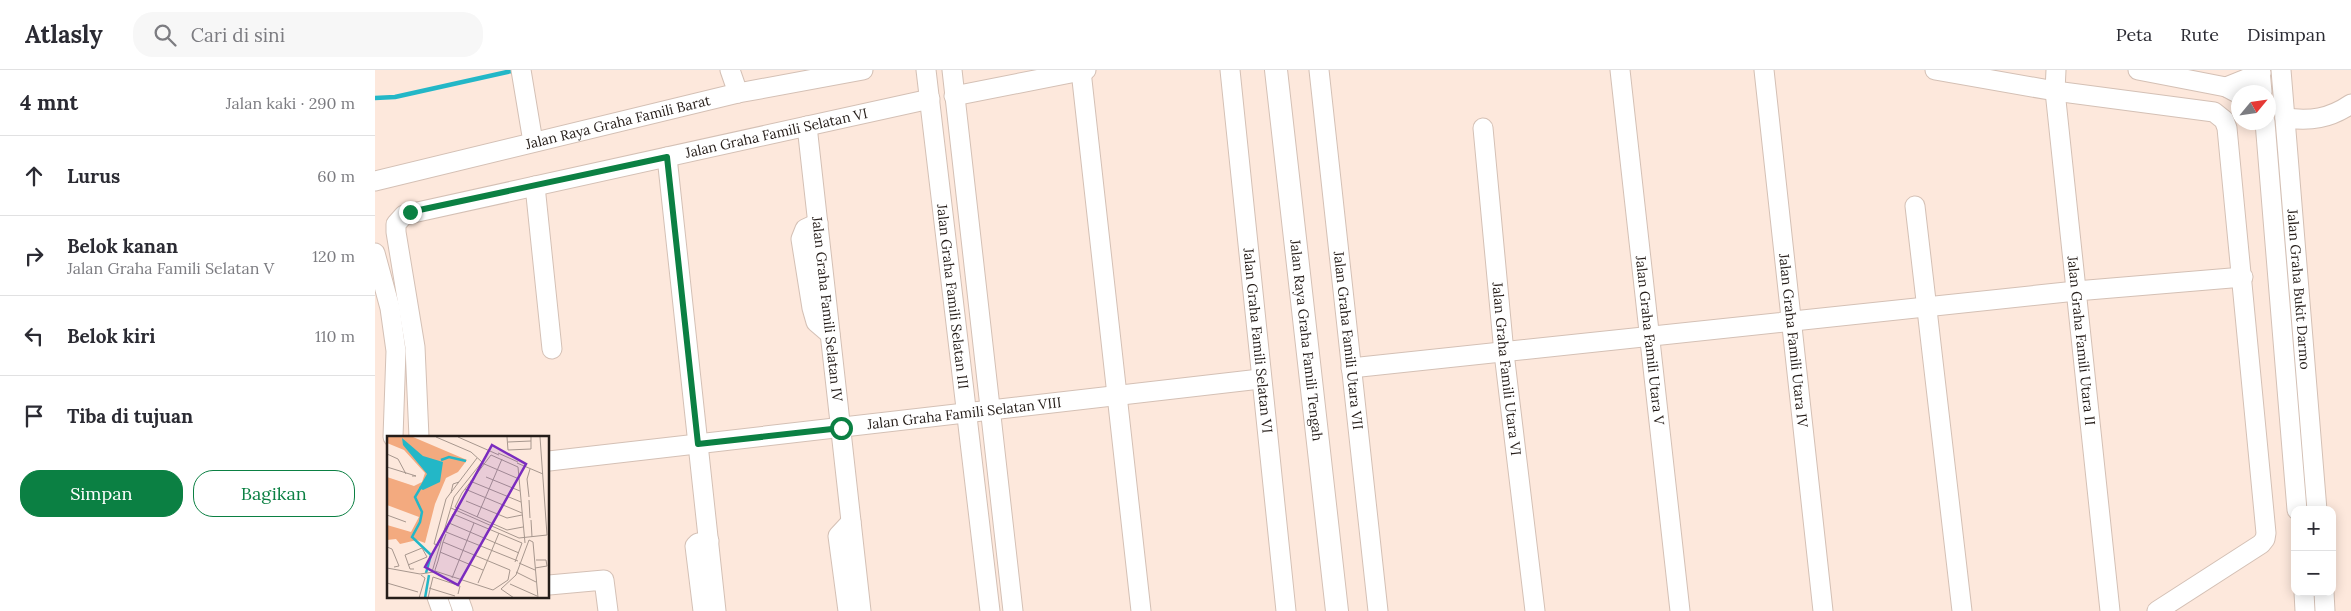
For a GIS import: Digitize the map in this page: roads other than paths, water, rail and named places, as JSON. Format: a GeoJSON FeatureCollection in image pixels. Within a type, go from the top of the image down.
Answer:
{"type":"FeatureCollection","features":[{"type":"Feature","properties":{"kind":"street"},"geometry":{"type":"LineString","coordinates":[[521,70],[533,142]]}},
{"type":"Feature","properties":{"kind":"street"},"geometry":{"type":"LineString","coordinates":[[730,70],[738,93]]}},
{"type":"Feature","properties":{"kind":"street","name":"Jalan Raya Graha Famili Barat"},"geometry":{"type":"LineString","coordinates":[[375,181],[738,93],[863,70]]}},
{"type":"Feature","properties":{"kind":"street","name":"Jalan Graha Famili Selatan III"},"geometry":{"type":"LineString","coordinates":[[926,70],[990,611]]}},
{"type":"Feature","properties":{"kind":"street","name":"Jalan Graha Famili Selatan III"},"geometry":{"type":"LineString","coordinates":[[952,70],[1013,611]]}},
{"type":"Feature","properties":{"kind":"street"},"geometry":{"type":"LineString","coordinates":[[954,96],[1084,70],[1141,611]]}},
{"type":"Feature","properties":{"kind":"street","name":"Jalan Graha Famili Selatan VI"},"geometry":{"type":"LineString","coordinates":[[1230,70],[1260,379],[1286,611]]}},
{"type":"Feature","properties":{"kind":"street","name":"Jalan Raya Graha Famili Tengah"},"geometry":{"type":"LineString","coordinates":[[1277,70],[1337,611]]}},
{"type":"Feature","properties":{"kind":"street","name":"Jalan Graha Famili Utara VII"},"geometry":{"type":"LineString","coordinates":[[1319,70],[1378,611]]}},
{"type":"Feature","properties":{"kind":"street","name":"Jalan Graha Famili Utara V"},"geometry":{"type":"LineString","coordinates":[[1620,70],[1648,337],[1680,611]]}},
{"type":"Feature","properties":{"kind":"street","name":"Jalan Graha Famili Utara IV"},"geometry":{"type":"LineString","coordinates":[[1764,70],[1823,611]]}},
{"type":"Feature","properties":{"kind":"street"},"geometry":{"type":"LineString","coordinates":[[1935,70],[2055,91],[2214,112],[2224,120],[2227,128],[2243,278],[2266,533],[2265,539],[2261,544],[2157,611]]}},
{"type":"Feature","properties":{"kind":"street","name":"Jalan Graha Famili Utara II"},"geometry":{"type":"LineString","coordinates":[[2056,70],[2055,91],[2110,611]]}},
{"type":"Feature","properties":{"kind":"street"},"geometry":{"type":"LineString","coordinates":[[2138,70],[2231,91]]}},
{"type":"Feature","properties":{"kind":"street","name":"Jalan Graha Bukit Darmo"},"geometry":{"type":"LineString","coordinates":[[2281,70],[2317,506]]}},
{"type":"Feature","properties":{"kind":"street"},"geometry":{"type":"LineString","coordinates":[[2241,85],[2261,72]]}},
{"type":"Feature","properties":{"kind":"street"},"geometry":{"type":"LineString","coordinates":[[2261,72],[2262,85]]}},
{"type":"Feature","properties":{"kind":"street","name":"Jalan Graha Famili Selatan VI"},"geometry":{"type":"LineString","coordinates":[[419,436],[415,346],[396,224],[404,215],[410,212],[930,99]]}},
{"type":"Feature","properties":{"kind":"street"},"geometry":{"type":"LineString","coordinates":[[2285,118],[2320,119],[2334,114],[2351,104]]}},
{"type":"Feature","properties":{"kind":"street","name":"Jalan Graha Famili Selatan IV"},"geometry":{"type":"LineString","coordinates":[[807,126],[861,611]]}},
{"type":"Feature","properties":{"kind":"street","name":"Jalan Graha Famili Utara VI"},"geometry":{"type":"LineString","coordinates":[[1483,128],[1504,353],[1535,611]]}},
{"type":"Feature","properties":{"kind":"street","name":"Jalan Graha Bukit Darmo"},"geometry":{"type":"LineString","coordinates":[[2266,130],[2297,506]]}},
{"type":"Feature","properties":{"kind":"street"},"geometry":{"type":"LineString","coordinates":[[667,157],[716,611]]}},
{"type":"Feature","properties":{"kind":"street"},"geometry":{"type":"LineString","coordinates":[[535,186],[552,349]]}},
{"type":"Feature","properties":{"kind":"street"},"geometry":{"type":"LineString","coordinates":[[1915,206],[1962,611]]}},
{"type":"Feature","properties":{"kind":"street"},"geometry":{"type":"LineString","coordinates":[[375,252],[390,308],[396,352],[393,436]]}},
{"type":"Feature","properties":{"kind":"street"},"geometry":{"type":"LineString","coordinates":[[1351,368],[2076,291],[2243,278]]}},
{"type":"Feature","properties":{"kind":"street","name":"Jalan Graha Famili Selatan VIII"},"geometry":{"type":"LineString","coordinates":[[550,461],[1260,379]]}},
{"type":"Feature","properties":{"kind":"street"},"geometry":{"type":"LineString","coordinates":[[848,611],[839,536],[851,522]]}},
{"type":"Feature","properties":{"kind":"street"},"geometry":{"type":"LineString","coordinates":[[703,611],[695,546],[698,543],[709,541]]}},
{"type":"Feature","properties":{"kind":"street"},"geometry":{"type":"LineString","coordinates":[[550,585],[603,580],[608,611]]}},
{"type":"Feature","properties":{"kind":"street"},"geometry":{"type":"LineString","coordinates":[[2304,596],[2305,611]]}},
{"type":"Feature","properties":{"kind":"street"},"geometry":{"type":"LineString","coordinates":[[2324,596],[2325,611]]}},
{"type":"Feature","properties":{"kind":"street"},"geometry":{"type":"LineString","coordinates":[[437,598],[442,611]]}},
{"type":"Feature","properties":{"kind":"street"},"geometry":{"type":"LineString","coordinates":[[458,598],[463,611]]}},
{"type":"Feature","properties":{"kind":"waterway"},"geometry":{"type":"LineString","coordinates":[[375,98],[395,97],[516,70]]}}]}
